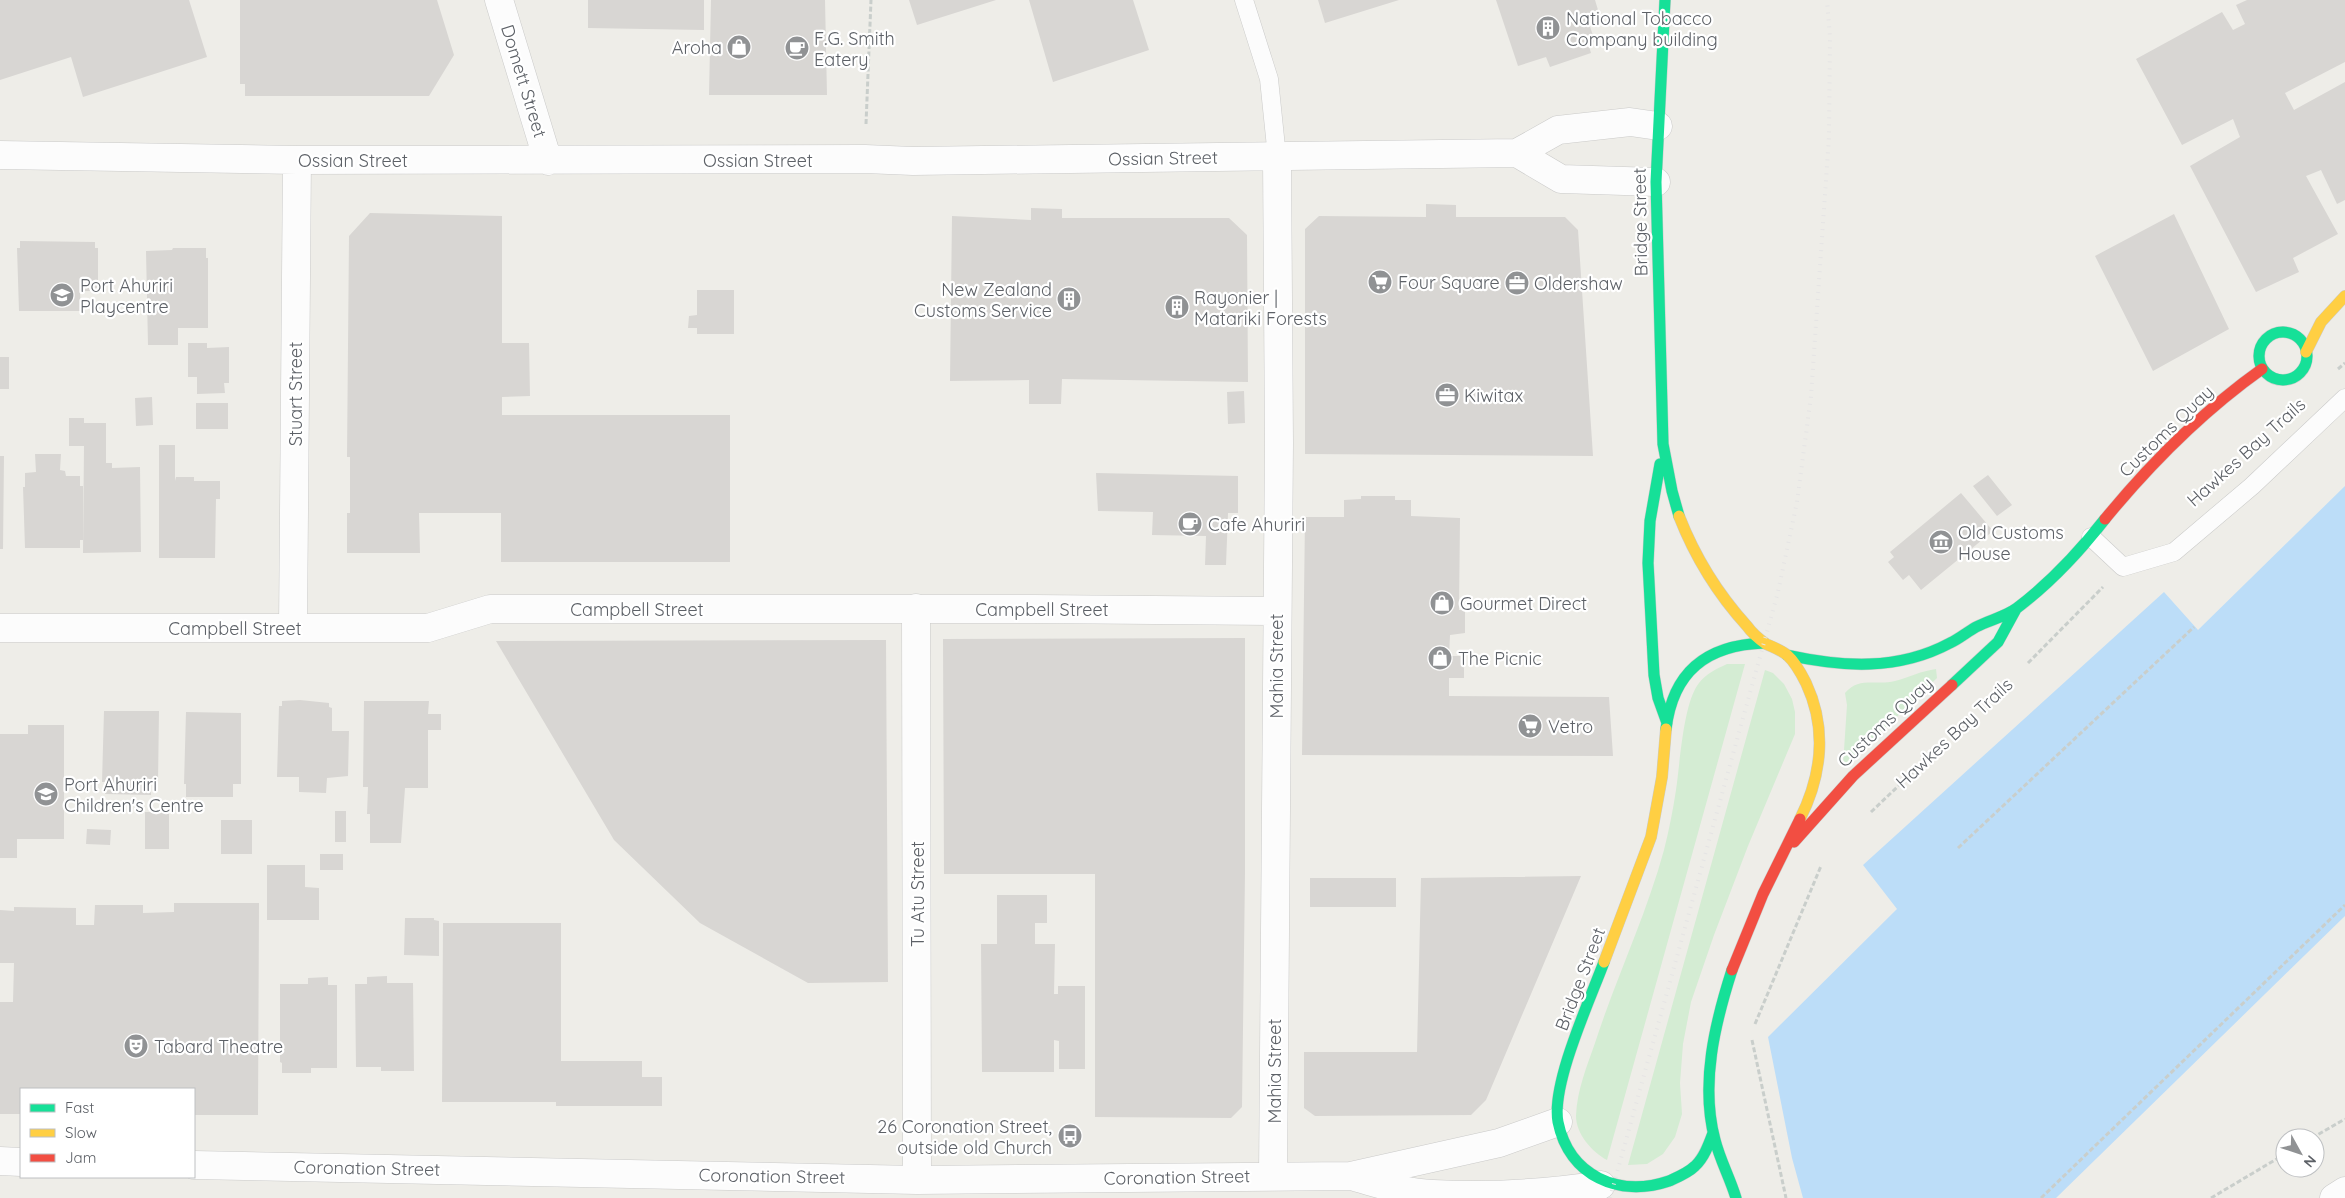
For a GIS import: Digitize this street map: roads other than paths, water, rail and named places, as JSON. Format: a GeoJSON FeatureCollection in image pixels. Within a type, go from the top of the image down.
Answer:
{"type":"FeatureCollection","features":[{"type":"Feature","properties":{"kind":"main road","name":"Bridge Street"},"geometry":{"type":"LineString","coordinates":[[1665,0],[1656,182],[1663,444],[1668,481],[1679,518],[1694,552],[1713,585],[1736,614],[1764,643],[1787,655],[1801,676],[1812,699],[1818,724],[1820,750],[1818,775],[1810,800],[1777,862],[1733,966],[1711,1064],[1713,1133],[1736,1198]]}},
{"type":"Feature","properties":{"kind":"main road"},"geometry":{"type":"LineString","coordinates":[[2306,352],[2300,338],[2293,334],[2278,332],[2270,334],[2264,340],[2258,354],[2262,369],[2275,379],[2291,379],[2303,368],[2306,352],[2321,322],[2345,296]]}},
{"type":"Feature","properties":{"kind":"main road","name":"Customs Quay"},"geometry":{"type":"LineString","coordinates":[[1787,655],[1824,663],[1861,666],[1908,659],[1948,644],[1976,627],[2016,609],[2058,571],[2091,537],[2128,491],[2180,438],[2244,382],[2262,369]]}},
{"type":"Feature","properties":{"kind":"main road","name":"Bridge Street"},"geometry":{"type":"LineString","coordinates":[[1663,444],[1650,521],[1648,563],[1654,675],[1658,698],[1667,725]]}},
{"type":"Feature","properties":{"kind":"main road","name":"Customs Quay"},"geometry":{"type":"LineString","coordinates":[[1777,862],[1853,776],[1998,642],[2016,609]]}},
{"type":"Feature","properties":{"kind":"main road","name":"Bridge Street"},"geometry":{"type":"LineString","coordinates":[[1713,1133],[1706,1151],[1696,1166],[1667,1188],[1652,1195],[1632,1194],[1602,1185],[1577,1164],[1568,1151],[1558,1122],[1558,1102],[1566,1067],[1651,837],[1658,803],[1670,705],[1678,686],[1690,670],[1705,657],[1724,647],[1743,642],[1764,643]]}},
{"type":"Feature","properties":{"kind":"street","name":"Domett Street"},"geometry":{"type":"LineString","coordinates":[[499,0],[548,161]]}},
{"type":"Feature","properties":{"kind":"street","name":"Ossian Street"},"geometry":{"type":"LineString","coordinates":[[0,156],[296,160],[865,159],[913,161],[1516,154],[1558,130],[1630,122],[1658,126]]}},
{"type":"Feature","properties":{"kind":"street"},"geometry":{"type":"LineString","coordinates":[[1516,154],[1561,180],[1656,182]]}},
{"type":"Feature","properties":{"kind":"street","name":"Mahia Street"},"geometry":{"type":"LineString","coordinates":[[1273,1176],[1279,443],[1277,157]]}},
{"type":"Feature","properties":{"kind":"street","name":"Stuart Street"},"geometry":{"type":"LineString","coordinates":[[293,628],[296,160]]}},
{"type":"Feature","properties":{"kind":"street","name":"Campbell Street"},"geometry":{"type":"LineString","coordinates":[[0,628],[428,628],[490,609],[916,608],[1277,611]]}},
{"type":"Feature","properties":{"kind":"street","name":"Tu Atu Street"},"geometry":{"type":"LineString","coordinates":[[916,608],[917,1180]]}},
{"type":"Feature","properties":{"kind":"street","name":"Coronation Street"},"geometry":{"type":"LineString","coordinates":[[195,1165],[884,1188],[917,1180],[1351,1176],[1499,1143],[1558,1122]]}},
{"type":"Feature","properties":{"kind":"street"},"geometry":{"type":"LineString","coordinates":[[0,1162],[20,1162]]}},
{"type":"Feature","properties":{"kind":"street","name":"Coronation Street"},"geometry":{"type":"LineString","coordinates":[[1351,1176],[1397,1189],[1433,1194],[1552,1195],[1602,1185]]}},
{"type":"Feature","properties":{"kind":"street"},"geometry":{"type":"LineString","coordinates":[[2334,1198],[2345,1191]]}},
{"type":"Feature","properties":{"kind":"lane"},"geometry":{"type":"LineString","coordinates":[[1244,0],[1269,79],[1277,157]]}},
{"type":"Feature","properties":{"kind":"lane"},"geometry":{"type":"LineString","coordinates":[[2091,537],[2123,567],[2174,552],[2252,486],[2345,398]]}},
{"type":"Feature","properties":{"kind":"water"},"geometry":{"type":"Polygon","coordinates":[[[2345,486],[2345,916],[2056,1198],[1803,1198],[1792,1158],[1768,1037],[1897,909],[1863,865],[2164,592],[2198,630],[2345,486]]]}},
{"type":"Feature","properties":{"kind":"railway"},"geometry":{"type":"LineString","coordinates":[[1610,1198],[1778,592],[1797,502],[1811,396],[1829,137],[1830,37],[1827,0]]}},
{"type":"Feature","properties":{"kind":"place","name":"National Tobacco Company building"},"geometry":{"type":"Point","coordinates":[1548,28]}},
{"type":"Feature","properties":{"kind":"place","name":"Aroha"},"geometry":{"type":"Point","coordinates":[739,47]}},
{"type":"Feature","properties":{"kind":"place","name":"F.G. Smith Eatery"},"geometry":{"type":"Point","coordinates":[797,48]}},
{"type":"Feature","properties":{"kind":"place","name":"Four Square"},"geometry":{"type":"Point","coordinates":[1380,282]}},
{"type":"Feature","properties":{"kind":"place","name":"Oldershaw"},"geometry":{"type":"Point","coordinates":[1517,283]}},
{"type":"Feature","properties":{"kind":"place","name":"Port Ahuriri Playcentre"},"geometry":{"type":"Point","coordinates":[62,295]}},
{"type":"Feature","properties":{"kind":"place","name":"New Zealand Customs Service"},"geometry":{"type":"Point","coordinates":[1069,299]}},
{"type":"Feature","properties":{"kind":"place","name":"Rayonier | Matariki Forests"},"geometry":{"type":"Point","coordinates":[1177,307]}},
{"type":"Feature","properties":{"kind":"place","name":"Kiwitax"},"geometry":{"type":"Point","coordinates":[1447,395]}},
{"type":"Feature","properties":{"kind":"place","name":"Cafe Ahuriri"},"geometry":{"type":"Point","coordinates":[1190,524]}},
{"type":"Feature","properties":{"kind":"place","name":"Old Customs House"},"geometry":{"type":"Point","coordinates":[1941,542]}},
{"type":"Feature","properties":{"kind":"place","name":"Gourmet Direct"},"geometry":{"type":"Point","coordinates":[1442,603]}},
{"type":"Feature","properties":{"kind":"place","name":"The Picnic"},"geometry":{"type":"Point","coordinates":[1440,658]}},
{"type":"Feature","properties":{"kind":"place","name":"Vetro"},"geometry":{"type":"Point","coordinates":[1530,726]}},
{"type":"Feature","properties":{"kind":"place","name":"Port Ahuriri Children's Centre"},"geometry":{"type":"Point","coordinates":[46,794]}},
{"type":"Feature","properties":{"kind":"place","name":"Tabard Theatre"},"geometry":{"type":"Point","coordinates":[136,1046]}},
{"type":"Feature","properties":{"kind":"place","name":"26 Coronation Street, outside old Church"},"geometry":{"type":"Point","coordinates":[1070,1136]}}]}
